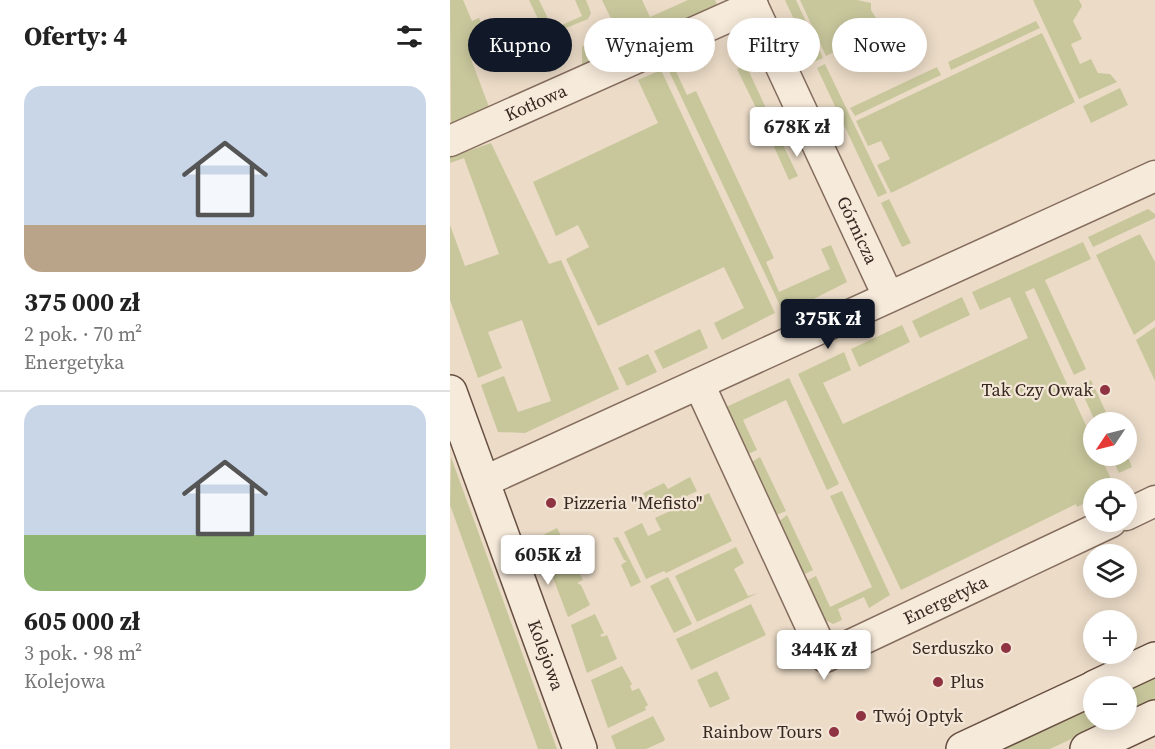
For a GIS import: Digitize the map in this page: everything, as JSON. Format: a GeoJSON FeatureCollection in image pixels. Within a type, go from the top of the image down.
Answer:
{"type":"FeatureCollection","features":[{"type":"Feature","properties":{"kind":"street","name":"Kotłowa"},"geometry":{"type":"LineString","coordinates":[[450,141],[751,3]]}},
{"type":"Feature","properties":{"kind":"street","name":"Górnicza"},"geometry":{"type":"LineString","coordinates":[[751,3],[888,296]]}},
{"type":"Feature","properties":{"kind":"street"},"geometry":{"type":"LineString","coordinates":[[483,482],[1155,176]]}},
{"type":"Feature","properties":{"kind":"street","name":"Energetyka"},"geometry":{"type":"LineString","coordinates":[[699,384],[825,657],[1090,532]]}},
{"type":"Feature","properties":{"kind":"street","name":"Kolejowa"},"geometry":{"type":"LineString","coordinates":[[450,392],[580,749]]}},
{"type":"Feature","properties":{"kind":"street"},"geometry":{"type":"LineString","coordinates":[[1137,510],[1155,501]]}},
{"type":"Feature","properties":{"kind":"street"},"geometry":{"type":"LineString","coordinates":[[1118,676],[1155,659]]}},
{"type":"Feature","properties":{"kind":"street"},"geometry":{"type":"LineString","coordinates":[[963,749],[1083,692]]}},
{"type":"Feature","properties":{"kind":"street"},"geometry":{"type":"LineString","coordinates":[[1087,749],[1155,717]]}},
{"type":"Feature","properties":{"kind":"green space"},"geometry":{"type":"Polygon","coordinates":[[[450,0],[463,0],[471,18],[468,18],[468,72],[476,72],[489,107],[566,72],[572,72],[572,70],[582,65],[582,47],[584,46],[583,70],[451,124],[450,0]]]}},
{"type":"Feature","properties":{"kind":"green space"},"geometry":{"type":"Polygon","coordinates":[[[529,0],[539,0],[548,18],[538,18],[529,0]]]}},
{"type":"Feature","properties":{"kind":"green space"},"geometry":{"type":"Polygon","coordinates":[[[575,0],[586,0],[591,13],[584,21],[572,26],[572,20],[582,16],[575,0]]]}},
{"type":"Feature","properties":{"kind":"green space"},"geometry":{"type":"Polygon","coordinates":[[[602,0],[642,0],[650,17],[688,0],[715,0],[718,7],[697,18],[611,18],[602,0]]]}},
{"type":"Feature","properties":{"kind":"green space"},"geometry":{"type":"Polygon","coordinates":[[[785,0],[796,0],[804,18],[793,18],[785,0]]]}},
{"type":"Feature","properties":{"kind":"green space"},"geometry":{"type":"Polygon","coordinates":[[[800,0],[857,0],[871,3],[871,10],[876,18],[832,18],[832,53],[826,56],[820,43],[820,18],[808,18],[800,0]]]}},
{"type":"Feature","properties":{"kind":"green space"},"geometry":{"type":"Polygon","coordinates":[[[1033,0],[1079,0],[1082,6],[1073,21],[1082,39],[1071,44],[1080,64],[1091,59],[1098,73],[1110,74],[1117,82],[1079,99],[1033,0]]]}},
{"type":"Feature","properties":{"kind":"green space"},"geometry":{"type":"Polygon","coordinates":[[[1036,21],[1040,28],[951,70],[948,62],[1036,21]]]}},
{"type":"Feature","properties":{"kind":"green space"},"geometry":{"type":"Polygon","coordinates":[[[1042,33],[1075,102],[891,193],[877,165],[890,159],[881,141],[868,146],[856,121],[1042,33]]]}},
{"type":"Feature","properties":{"kind":"green space"},"geometry":{"type":"Polygon","coordinates":[[[825,64],[887,193],[878,197],[819,72],[820,66],[825,64]]]}},
{"type":"Feature","properties":{"kind":"green space"},"geometry":{"type":"Polygon","coordinates":[[[937,67],[941,75],[855,116],[850,108],[927,72],[937,67]]]}},
{"type":"Feature","properties":{"kind":"green space"},"geometry":{"type":"Polygon","coordinates":[[[662,72],[775,313],[722,340],[714,323],[744,308],[724,267],[598,326],[566,259],[589,247],[578,225],[556,236],[533,182],[658,123],[638,80],[662,72]]]}},
{"type":"Feature","properties":{"kind":"green space"},"geometry":{"type":"Polygon","coordinates":[[[669,72],[676,72],[687,95],[696,91],[774,258],[766,262],[779,292],[830,269],[821,249],[831,245],[847,282],[784,314],[669,72]]]}},
{"type":"Feature","properties":{"kind":"green space"},"geometry":{"type":"Polygon","coordinates":[[[738,72],[749,72],[770,117],[762,120],[738,72]]]}},
{"type":"Feature","properties":{"kind":"green space"},"geometry":{"type":"Polygon","coordinates":[[[1120,88],[1128,105],[1091,123],[1083,106],[1120,88]]]}},
{"type":"Feature","properties":{"kind":"green space"},"geometry":{"type":"Polygon","coordinates":[[[774,126],[798,176],[789,180],[766,129],[774,126]]]}},
{"type":"Feature","properties":{"kind":"green space"},"geometry":{"type":"Polygon","coordinates":[[[491,143],[549,264],[561,260],[619,389],[525,433],[498,432],[481,385],[504,376],[518,412],[551,401],[522,320],[488,332],[502,368],[478,378],[450,300],[450,225],[465,266],[499,254],[464,158],[450,163],[450,157],[491,143]]]}},
{"type":"Feature","properties":{"kind":"green space"},"geometry":{"type":"Polygon","coordinates":[[[889,199],[911,243],[902,247],[881,203],[889,199]]]}},
{"type":"Feature","properties":{"kind":"green space"},"geometry":{"type":"Polygon","coordinates":[[[1148,209],[1155,214],[1155,218],[1093,247],[1088,237],[1148,209]]]}},
{"type":"Feature","properties":{"kind":"green space"},"geometry":{"type":"Polygon","coordinates":[[[1140,234],[1155,262],[1155,320],[1134,335],[1096,255],[1140,234]]]}},
{"type":"Feature","properties":{"kind":"green space"},"geometry":{"type":"Polygon","coordinates":[[[1083,242],[1091,259],[1045,280],[1086,369],[1074,375],[1034,288],[1025,292],[1083,419],[1083,466],[1105,466],[1111,478],[1083,478],[1083,504],[1077,507],[1076,504],[901,590],[798,374],[844,352],[851,370],[823,383],[843,424],[1028,338],[1010,297],[980,310],[972,292],[1083,242]]]}},
{"type":"Feature","properties":{"kind":"green space"},"geometry":{"type":"Polygon","coordinates":[[[962,297],[970,315],[920,338],[912,321],[962,297]]]}},
{"type":"Feature","properties":{"kind":"green space"},"geometry":{"type":"Polygon","coordinates":[[[902,325],[910,342],[859,367],[851,349],[902,325]]]}},
{"type":"Feature","properties":{"kind":"green space"},"geometry":{"type":"Polygon","coordinates":[[[1155,327],[1155,381],[1136,340],[1155,327]]]}},
{"type":"Feature","properties":{"kind":"green space"},"geometry":{"type":"Polygon","coordinates":[[[700,329],[708,348],[663,369],[654,351],[700,329]]]}},
{"type":"Feature","properties":{"kind":"green space"},"geometry":{"type":"Polygon","coordinates":[[[648,354],[657,372],[627,386],[618,368],[648,354]]]}},
{"type":"Feature","properties":{"kind":"green space"},"geometry":{"type":"Polygon","coordinates":[[[789,378],[839,484],[827,490],[786,400],[743,420],[757,450],[746,455],[724,408],[789,378]]]}},
{"type":"Feature","properties":{"kind":"green space"},"geometry":{"type":"Polygon","coordinates":[[[1091,380],[1106,412],[1091,412],[1079,386],[1091,380]]]}},
{"type":"Feature","properties":{"kind":"green space"},"geometry":{"type":"Polygon","coordinates":[[[451,457],[557,749],[538,749],[450,505],[451,457]]]}},
{"type":"Feature","properties":{"kind":"green space"},"geometry":{"type":"Polygon","coordinates":[[[760,457],[786,511],[774,516],[750,463],[760,457]]]}},
{"type":"Feature","properties":{"kind":"green space"},"geometry":{"type":"Polygon","coordinates":[[[1116,466],[1132,466],[1132,467],[1119,473],[1116,466]]]}},
{"type":"Feature","properties":{"kind":"green space"},"geometry":{"type":"Polygon","coordinates":[[[690,477],[697,491],[653,512],[643,493],[664,483],[668,489],[690,477]]]}},
{"type":"Feature","properties":{"kind":"green space"},"geometry":{"type":"Polygon","coordinates":[[[842,491],[890,595],[869,608],[864,597],[838,609],[842,620],[833,624],[825,620],[806,581],[816,576],[830,607],[872,587],[830,496],[842,491]]]}},
{"type":"Feature","properties":{"kind":"green space"},"geometry":{"type":"Polygon","coordinates":[[[709,493],[732,541],[666,573],[664,571],[646,579],[624,532],[642,523],[648,536],[661,530],[655,518],[709,493]]]}},
{"type":"Feature","properties":{"kind":"green space"},"geometry":{"type":"Polygon","coordinates":[[[787,515],[813,570],[803,575],[778,522],[787,515]]]}},
{"type":"Feature","properties":{"kind":"green space"},"geometry":{"type":"Polygon","coordinates":[[[557,528],[568,550],[547,562],[539,537],[557,528]]]}},
{"type":"Feature","properties":{"kind":"green space"},"geometry":{"type":"Polygon","coordinates":[[[618,537],[641,582],[631,587],[621,565],[627,561],[624,560],[613,538],[618,537]]]}},
{"type":"Feature","properties":{"kind":"green space"},"geometry":{"type":"Polygon","coordinates":[[[736,547],[744,563],[734,569],[748,596],[758,593],[697,622],[675,576],[736,547]]]}},
{"type":"Feature","properties":{"kind":"green space"},"geometry":{"type":"Polygon","coordinates":[[[572,559],[583,580],[577,583],[581,585],[590,605],[568,617],[550,570],[572,559]]]}},
{"type":"Feature","properties":{"kind":"green space"},"geometry":{"type":"Polygon","coordinates":[[[668,577],[692,624],[674,633],[650,586],[668,577]]]}},
{"type":"Feature","properties":{"kind":"green space"},"geometry":{"type":"Polygon","coordinates":[[[751,604],[766,635],[691,670],[676,639],[751,604]]]}},
{"type":"Feature","properties":{"kind":"green space"},"geometry":{"type":"Polygon","coordinates":[[[595,614],[604,633],[600,635],[602,637],[607,635],[617,659],[587,673],[571,625],[595,614]]]}},
{"type":"Feature","properties":{"kind":"green space"},"geometry":{"type":"Polygon","coordinates":[[[622,666],[632,684],[630,686],[632,691],[639,688],[648,705],[645,707],[646,710],[608,728],[591,680],[622,666]]]}},
{"type":"Feature","properties":{"kind":"green space"},"geometry":{"type":"Polygon","coordinates":[[[717,671],[730,699],[710,708],[697,680],[717,671]]]}},
{"type":"Feature","properties":{"kind":"green space"},"geometry":{"type":"Polygon","coordinates":[[[1155,675],[1155,700],[1137,708],[1137,683],[1155,675]]]}},
{"type":"Feature","properties":{"kind":"green space"},"geometry":{"type":"Polygon","coordinates":[[[1083,709],[1083,730],[1091,730],[1050,749],[996,749],[1083,709]]]}},
{"type":"Feature","properties":{"kind":"green space"},"geometry":{"type":"Polygon","coordinates":[[[653,716],[664,741],[646,749],[616,749],[611,736],[653,716]]]}},
{"type":"Feature","properties":{"kind":"place","name":"Tak Czy Owak"},"geometry":{"type":"Point","coordinates":[1105,390]}},
{"type":"Feature","properties":{"kind":"place","name":"Pizzeria \"Mefisto\""},"geometry":{"type":"Point","coordinates":[551,503]}},
{"type":"Feature","properties":{"kind":"place","name":"Serduszko"},"geometry":{"type":"Point","coordinates":[1006,648]}},
{"type":"Feature","properties":{"kind":"place","name":"Plus"},"geometry":{"type":"Point","coordinates":[938,682]}},
{"type":"Feature","properties":{"kind":"place","name":"Twój Optyk"},"geometry":{"type":"Point","coordinates":[861,716]}},
{"type":"Feature","properties":{"kind":"place","name":"Rainbow Tours"},"geometry":{"type":"Point","coordinates":[834,732]}}]}
